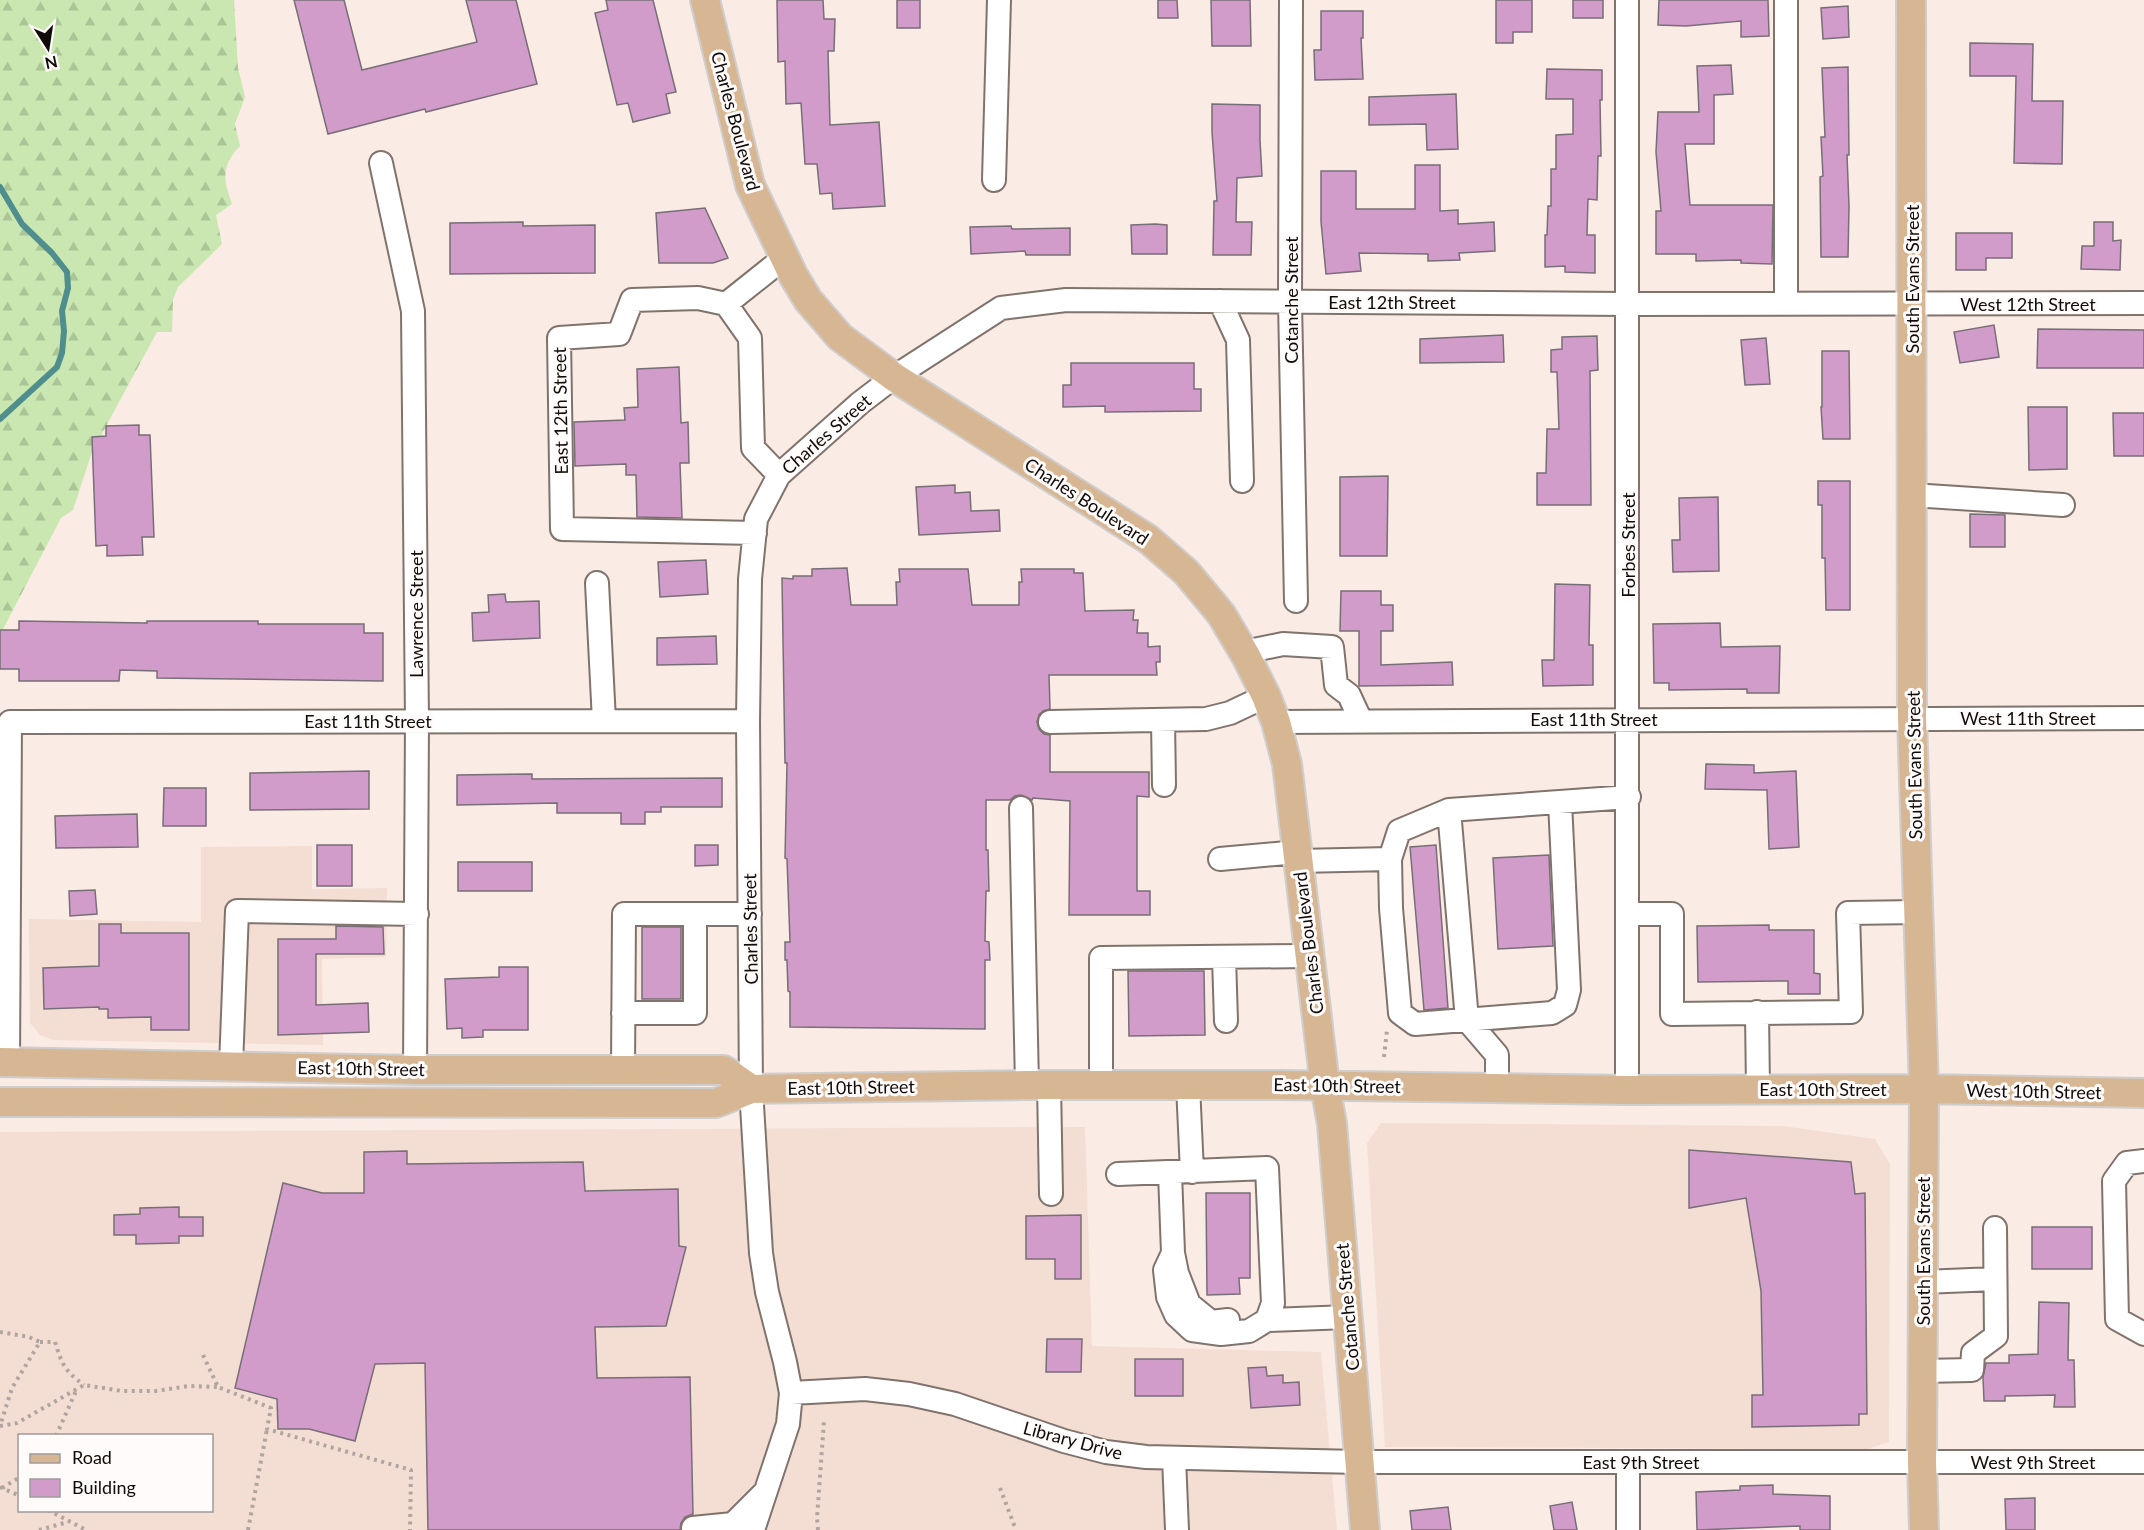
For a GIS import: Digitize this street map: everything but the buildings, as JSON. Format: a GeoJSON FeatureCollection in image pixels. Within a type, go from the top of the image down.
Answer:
{"type":"FeatureCollection","features":[{"type":"Feature","properties":{"kind":"main road","name":"Charles Boulevard"},"geometry":{"type":"LineString","coordinates":[[705,0],[750,185],[808,300],[821,317],[840,337],[894,377],[1148,539],[1186,572],[1221,614],[1244,652],[1276,722],[1287,764],[1325,1086]]}},
{"type":"Feature","properties":{"kind":"main road","name":"South Evans Street"},"geometry":{"type":"LineString","coordinates":[[1911,0],[1912,718],[1924,1089],[1922,1371],[1924,1530]]}},
{"type":"Feature","properties":{"kind":"main road","name":"East 10th Street"},"geometry":{"type":"LineString","coordinates":[[4,1062],[415,1070],[724,1070],[751,1089]]}},
{"type":"Feature","properties":{"kind":"main road"},"geometry":{"type":"LineString","coordinates":[[73,1102],[76,1091],[86,1082],[197,1065]]}},
{"type":"Feature","properties":{"kind":"main road","name":"East 10th Street"},"geometry":{"type":"LineString","coordinates":[[0,1102],[716,1103],[751,1089],[1038,1084],[1627,1090],[1924,1089]]}},
{"type":"Feature","properties":{"kind":"main road","name":"Cotanche Street"},"geometry":{"type":"LineString","coordinates":[[1325,1086],[1332,1124],[1365,1530]]}},
{"type":"Feature","properties":{"kind":"main road","name":"West 10th Street"},"geometry":{"type":"LineString","coordinates":[[1924,1089],[2144,1093]]}},
{"type":"Feature","properties":{"kind":"street"},"geometry":{"type":"LineString","coordinates":[[994,180],[999,0]]}},
{"type":"Feature","properties":{"kind":"street","name":"Cotanche Street"},"geometry":{"type":"LineString","coordinates":[[1291,0],[1290,302],[1296,601]]}},
{"type":"Feature","properties":{"kind":"street","name":"Forbes Street"},"geometry":{"type":"LineString","coordinates":[[1627,0],[1629,797],[1627,1090]]}},
{"type":"Feature","properties":{"kind":"street"},"geometry":{"type":"LineString","coordinates":[[1786,0],[1786,303]]}},
{"type":"Feature","properties":{"kind":"street","name":"Lawrence Street"},"geometry":{"type":"LineString","coordinates":[[381,163],[413,311],[417,721],[415,1070]]}},
{"type":"Feature","properties":{"kind":"street"},"geometry":{"type":"LineString","coordinates":[[779,475],[753,448],[750,338],[726,304],[785,257]]}},
{"type":"Feature","properties":{"kind":"street","name":"East 12th Street"},"geometry":{"type":"LineString","coordinates":[[726,304],[698,297],[632,300],[619,334],[559,338],[562,529],[755,533]]}},
{"type":"Feature","properties":{"kind":"street","name":"East 12th Street"},"geometry":{"type":"LineString","coordinates":[[894,377],[1001,308],[1066,300],[1912,304]]}},
{"type":"Feature","properties":{"kind":"street"},"geometry":{"type":"LineString","coordinates":[[1220,301],[1238,340],[1242,481]]}},
{"type":"Feature","properties":{"kind":"street","name":"West 12th Street"},"geometry":{"type":"LineString","coordinates":[[1912,304],[2144,303]]}},
{"type":"Feature","properties":{"kind":"street","name":"Charles Street"},"geometry":{"type":"LineString","coordinates":[[753,1530],[788,1424],[790,1393],[785,1362],[767,1292],[761,1253],[751,1089],[748,721],[750,579],[756,519],[779,475],[860,403],[894,377]]}},
{"type":"Feature","properties":{"kind":"street"},"geometry":{"type":"LineString","coordinates":[[1912,495],[2063,505]]}},
{"type":"Feature","properties":{"kind":"street"},"geometry":{"type":"LineString","coordinates":[[597,583],[604,721]]}},
{"type":"Feature","properties":{"kind":"street"},"geometry":{"type":"LineString","coordinates":[[1244,652],[1283,644],[1332,647],[1336,686],[1349,696],[1361,721]]}},
{"type":"Feature","properties":{"kind":"street"},"geometry":{"type":"LineString","coordinates":[[1050,722],[1206,720],[1230,713],[1266,696]]}},
{"type":"Feature","properties":{"kind":"street","name":"East 11th Street"},"geometry":{"type":"LineString","coordinates":[[1276,722],[1912,718]]}},
{"type":"Feature","properties":{"kind":"street","name":"West 11th Street"},"geometry":{"type":"LineString","coordinates":[[1912,718],[2144,718]]}},
{"type":"Feature","properties":{"kind":"street"},"geometry":{"type":"LineString","coordinates":[[1163,720],[1164,785]]}},
{"type":"Feature","properties":{"kind":"street","name":"East 11th Street"},"geometry":{"type":"LineString","coordinates":[[4,1062],[10,722],[748,721]]}},
{"type":"Feature","properties":{"kind":"street"},"geometry":{"type":"LineString","coordinates":[[1560,802],[1569,990],[1565,1005],[1552,1013],[1415,1024],[1400,1013],[1391,908],[1390,859],[1398,831],[1449,810],[1629,797]]}},
{"type":"Feature","properties":{"kind":"street"},"geometry":{"type":"LineString","coordinates":[[1021,808],[1038,1084],[1051,1194]]}},
{"type":"Feature","properties":{"kind":"street"},"geometry":{"type":"LineString","coordinates":[[1449,810],[1467,1020],[1497,1054],[1497,1088]]}},
{"type":"Feature","properties":{"kind":"street"},"geometry":{"type":"LineString","coordinates":[[1220,859],[1297,857],[1390,859]]}},
{"type":"Feature","properties":{"kind":"street"},"geometry":{"type":"LineString","coordinates":[[231,1066],[237,912],[417,914]]}},
{"type":"Feature","properties":{"kind":"street"},"geometry":{"type":"LineString","coordinates":[[1627,914],[1672,914],[1672,1014],[1851,1012],[1848,913],[1918,912]]}},
{"type":"Feature","properties":{"kind":"street"},"geometry":{"type":"LineString","coordinates":[[623,1070],[624,914],[750,914]]}},
{"type":"Feature","properties":{"kind":"street"},"geometry":{"type":"LineString","coordinates":[[623,1013],[695,1013],[695,914]]}},
{"type":"Feature","properties":{"kind":"street"},"geometry":{"type":"LineString","coordinates":[[1101,1084],[1101,958],[1309,956]]}},
{"type":"Feature","properties":{"kind":"street"},"geometry":{"type":"LineString","coordinates":[[1224,957],[1226,1021]]}},
{"type":"Feature","properties":{"kind":"street"},"geometry":{"type":"LineString","coordinates":[[1757,1012],[1758,1089]]}},
{"type":"Feature","properties":{"kind":"street"},"geometry":{"type":"LineString","coordinates":[[1188,1084],[1173,1253],[1177,1273],[1189,1304],[1211,1322],[1248,1317],[1256,1311],[1262,1295],[1260,1208],[1268,1179]]}},
{"type":"Feature","properties":{"kind":"street"},"geometry":{"type":"LineString","coordinates":[[2144,1161],[2127,1163],[2114,1181],[2117,1319],[2144,1334]]}},
{"type":"Feature","properties":{"kind":"street"},"geometry":{"type":"LineString","coordinates":[[1118,1174],[1181,1172],[1268,1179]]}},
{"type":"Feature","properties":{"kind":"street"},"geometry":{"type":"LineString","coordinates":[[1267,1320],[1273,1303],[1268,1179]]}},
{"type":"Feature","properties":{"kind":"street"},"geometry":{"type":"LineString","coordinates":[[1922,1371],[1972,1370],[1972,1353],[1996,1336],[1995,1228]]}},
{"type":"Feature","properties":{"kind":"street"},"geometry":{"type":"LineString","coordinates":[[1173,1253],[1165,1270],[1168,1297],[1176,1315],[1192,1330],[1221,1334],[1249,1331],[1267,1320],[1348,1317]]}},
{"type":"Feature","properties":{"kind":"street"},"geometry":{"type":"LineString","coordinates":[[1923,1282],[1995,1279]]}},
{"type":"Feature","properties":{"kind":"street","name":"Library Drive"},"geometry":{"type":"LineString","coordinates":[[790,1393],[865,1389],[909,1394],[955,1404],[1064,1441],[1126,1456],[1359,1462]]}},
{"type":"Feature","properties":{"kind":"street"},"geometry":{"type":"LineString","coordinates":[[1174,1458],[1178,1530]]}},
{"type":"Feature","properties":{"kind":"street","name":"East 9th Street"},"geometry":{"type":"LineString","coordinates":[[1359,1462],[1922,1462]]}},
{"type":"Feature","properties":{"kind":"street"},"geometry":{"type":"LineString","coordinates":[[1628,1462],[1628,1530]]}},
{"type":"Feature","properties":{"kind":"street","name":"West 9th Street"},"geometry":{"type":"LineString","coordinates":[[1922,1462],[2144,1462]]}},
{"type":"Feature","properties":{"kind":"street"},"geometry":{"type":"LineString","coordinates":[[693,1528],[733,1524],[767,1490]]}},
{"type":"Feature","properties":{"kind":"path"},"geometry":{"type":"LineString","coordinates":[[0,1332],[29,1337],[40,1342],[55,1342],[61,1363],[84,1385],[122,1391],[156,1391],[189,1386],[218,1387],[271,1408],[248,1530]]}},
{"type":"Feature","properties":{"kind":"path"},"geometry":{"type":"LineString","coordinates":[[40,1342],[12,1388],[0,1426],[17,1423],[84,1385]]}},
{"type":"Feature","properties":{"kind":"path"},"geometry":{"type":"LineString","coordinates":[[203,1355],[218,1387]]}},
{"type":"Feature","properties":{"kind":"path"},"geometry":{"type":"LineString","coordinates":[[57,1434],[76,1390]]}},
{"type":"Feature","properties":{"kind":"path"},"geometry":{"type":"LineString","coordinates":[[819,1530],[817,1518],[824,1421]]}},
{"type":"Feature","properties":{"kind":"path"},"geometry":{"type":"LineString","coordinates":[[267,1429],[411,1470],[410,1530]]}},
{"type":"Feature","properties":{"kind":"path"},"geometry":{"type":"LineString","coordinates":[[1,1487],[18,1479]]}},
{"type":"Feature","properties":{"kind":"path"},"geometry":{"type":"LineString","coordinates":[[1,1487],[18,1495]]}},
{"type":"Feature","properties":{"kind":"path"},"geometry":{"type":"LineString","coordinates":[[1000,1488],[1016,1530]]}},
{"type":"Feature","properties":{"kind":"path"},"geometry":{"type":"LineString","coordinates":[[52,1512],[86,1530]]}},
{"type":"Feature","properties":{"kind":"path"},"geometry":{"type":"LineString","coordinates":[[39,1530],[69,1521]]}},
{"type":"Feature","properties":{"kind":"shaded area"},"geometry":{"type":"Polygon","coordinates":[[[312,846],[312,889],[387,888],[386,957],[322,959],[323,1045],[53,1040],[40,1035],[30,1023],[29,919],[201,922],[201,847],[312,846]]]}},
{"type":"Feature","properties":{"kind":"shaded area"},"geometry":{"type":"Polygon","coordinates":[[[1381,1123],[1783,1126],[1875,1139],[1890,1164],[1889,1442],[1868,1449],[1385,1447],[1367,1143],[1381,1123]]]}},
{"type":"Feature","properties":{"kind":"shaded area"},"geometry":{"type":"Polygon","coordinates":[[[1085,1127],[1092,1346],[1321,1352],[1337,1530],[0,1530],[0,1132],[1085,1127]]]}},
{"type":"Feature","properties":{"kind":"green space"},"geometry":{"type":"Polygon","coordinates":[[[0,0],[234,0],[238,68],[245,97],[235,124],[240,146],[229,160],[226,173],[232,204],[216,215],[222,244],[178,287],[173,299],[172,332],[157,332],[92,452],[73,510],[61,518],[0,635],[0,0]]]}},
{"type":"Feature","properties":{"kind":"waterway"},"geometry":{"type":"LineString","coordinates":[[0,187],[22,224],[52,253],[67,272],[68,288],[62,311],[64,331],[62,353],[57,367],[0,419]]}}]}
